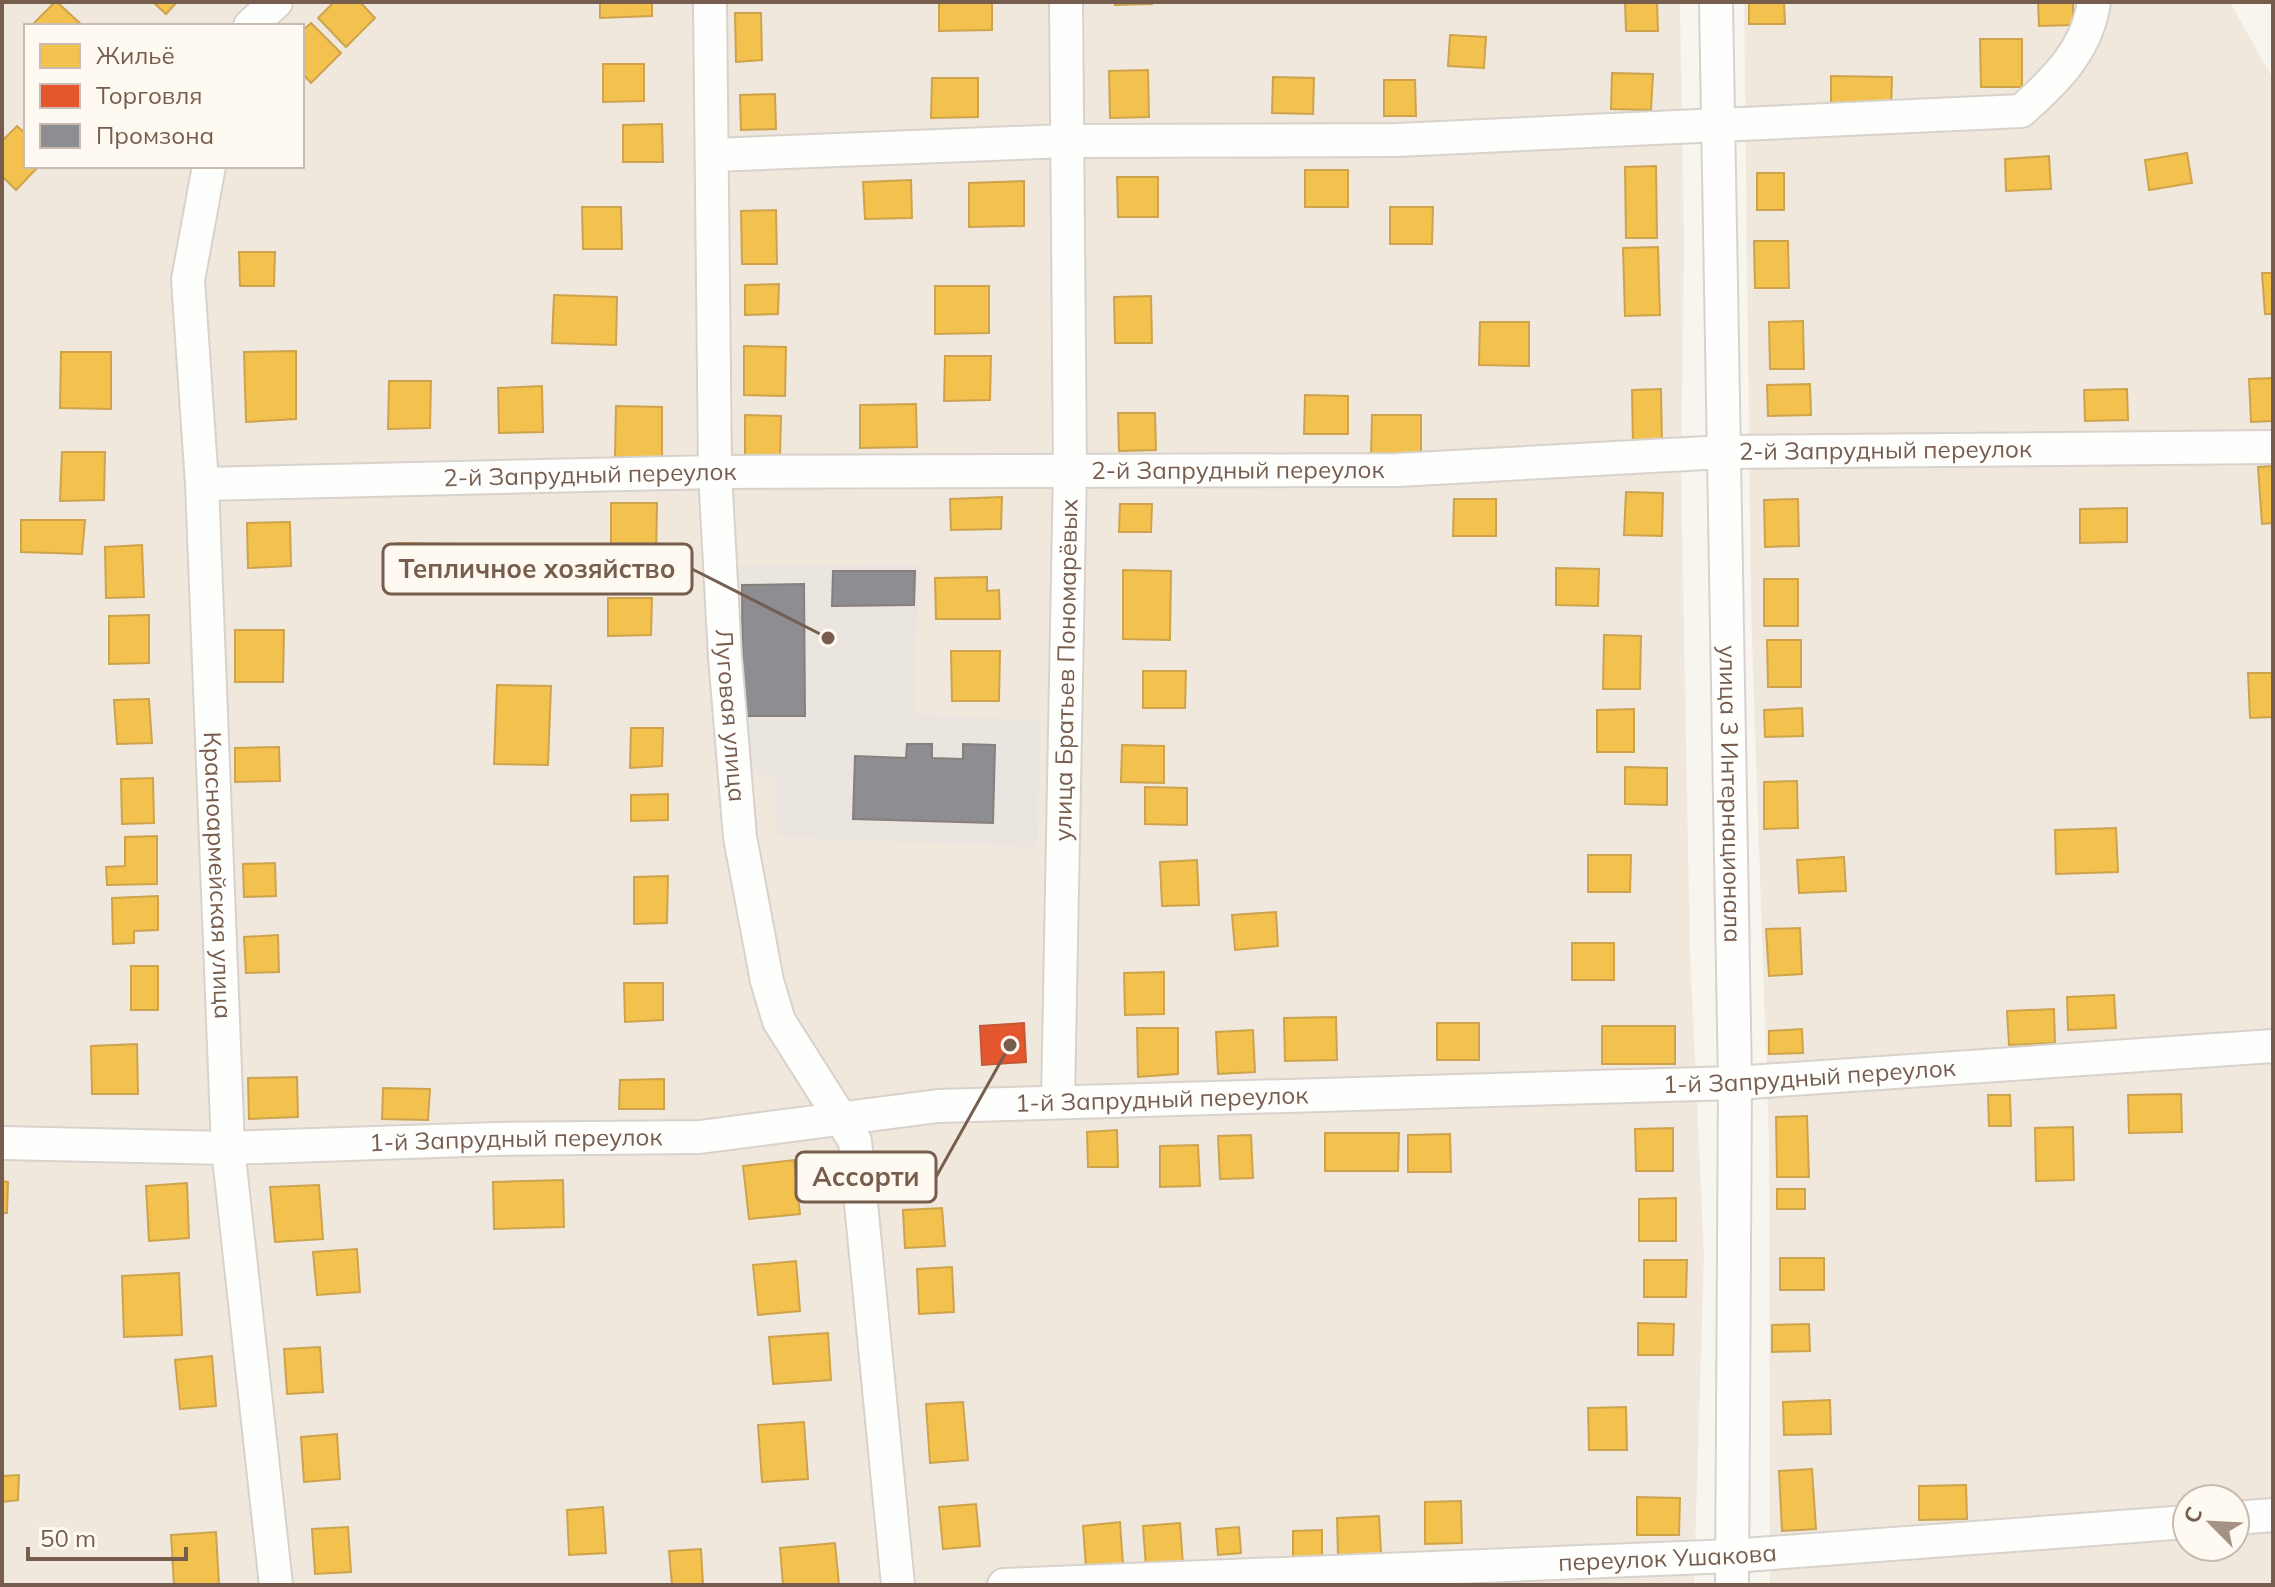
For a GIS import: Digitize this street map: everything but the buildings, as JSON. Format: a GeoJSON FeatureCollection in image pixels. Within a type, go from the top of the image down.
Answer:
{"type":"FeatureCollection","features":[{"type":"Feature","properties":{"kind":"street"},"geometry":{"type":"LineString","coordinates":[[252,24],[276,2]]}},
{"type":"Feature","properties":{"kind":"street","name":"Луговая улица"},"geometry":{"type":"LineString","coordinates":[[710,2],[715,472],[725,657],[740,837],[767,981],[779,1021],[843,1117]]}},
{"type":"Feature","properties":{"kind":"street","name":"улица Братьев Пономарёвых"},"geometry":{"type":"LineString","coordinates":[[1058,1100],[1070,469],[1066,2]]}},
{"type":"Feature","properties":{"kind":"street","name":"улица 3 Интернационала"},"geometry":{"type":"LineString","coordinates":[[1716,2],[1735,1083],[1732,1571]]}},
{"type":"Feature","properties":{"kind":"street"},"geometry":{"type":"LineString","coordinates":[[714,155],[1065,141],[1397,140],[2021,111],[2060,76],[2090,29],[2094,2]]}},
{"type":"Feature","properties":{"kind":"street","name":"Красноармейская улица"},"geometry":{"type":"LineString","coordinates":[[209,168],[188,280],[202,484],[228,1148],[276,1585]]}},
{"type":"Feature","properties":{"kind":"street","name":"2-й Запрудный переулок"},"geometry":{"type":"LineString","coordinates":[[202,484],[715,472],[1398,470],[1724,452],[2273,447]]}},
{"type":"Feature","properties":{"kind":"street","name":"1-й Запрудный переулок"},"geometry":{"type":"LineString","coordinates":[[2,1143],[228,1148],[495,1139],[700,1137],[938,1106],[1058,1100],[1735,1083],[2273,1046]]}},
{"type":"Feature","properties":{"kind":"street"},"geometry":{"type":"LineString","coordinates":[[843,1117],[855,1141],[898,1585]]}},
{"type":"Feature","properties":{"kind":"street"},"geometry":{"type":"LineString","coordinates":[[2251,1517],[2273,1515]]}},
{"type":"Feature","properties":{"kind":"street","name":"переулок Ушакова"},"geometry":{"type":"LineString","coordinates":[[1004,1585],[1732,1571],[2171,1524]]}},
{"type":"Feature","properties":{"kind":"shaded area"},"geometry":{"type":"Polygon","coordinates":[[[2,2],[1680,2],[1684,246],[1681,474],[1690,952],[1704,1257],[1694,1585],[2,1585],[2,325],[5,321],[2,320],[2,2]]]}},
{"type":"Feature","properties":{"kind":"shaded area"},"geometry":{"type":"Polygon","coordinates":[[[1744,2],[2230,2],[2273,79],[2273,1585],[1770,1585],[1769,1144],[1751,611],[1744,2]]]}},
{"type":"Feature","properties":{"kind":"shaded area"},"geometry":{"type":"Polygon","coordinates":[[[920,564],[914,713],[1039,721],[1038,847],[777,837],[775,775],[742,774],[737,565],[920,564]]]}},
{"type":"Feature","properties":{"kind":"place","name":"Тепличное хозяйство"},"geometry":{"type":"Point","coordinates":[828,638]}},
{"type":"Feature","properties":{"kind":"place","name":"Ассорти"},"geometry":{"type":"Point","coordinates":[1010,1045]}}]}
